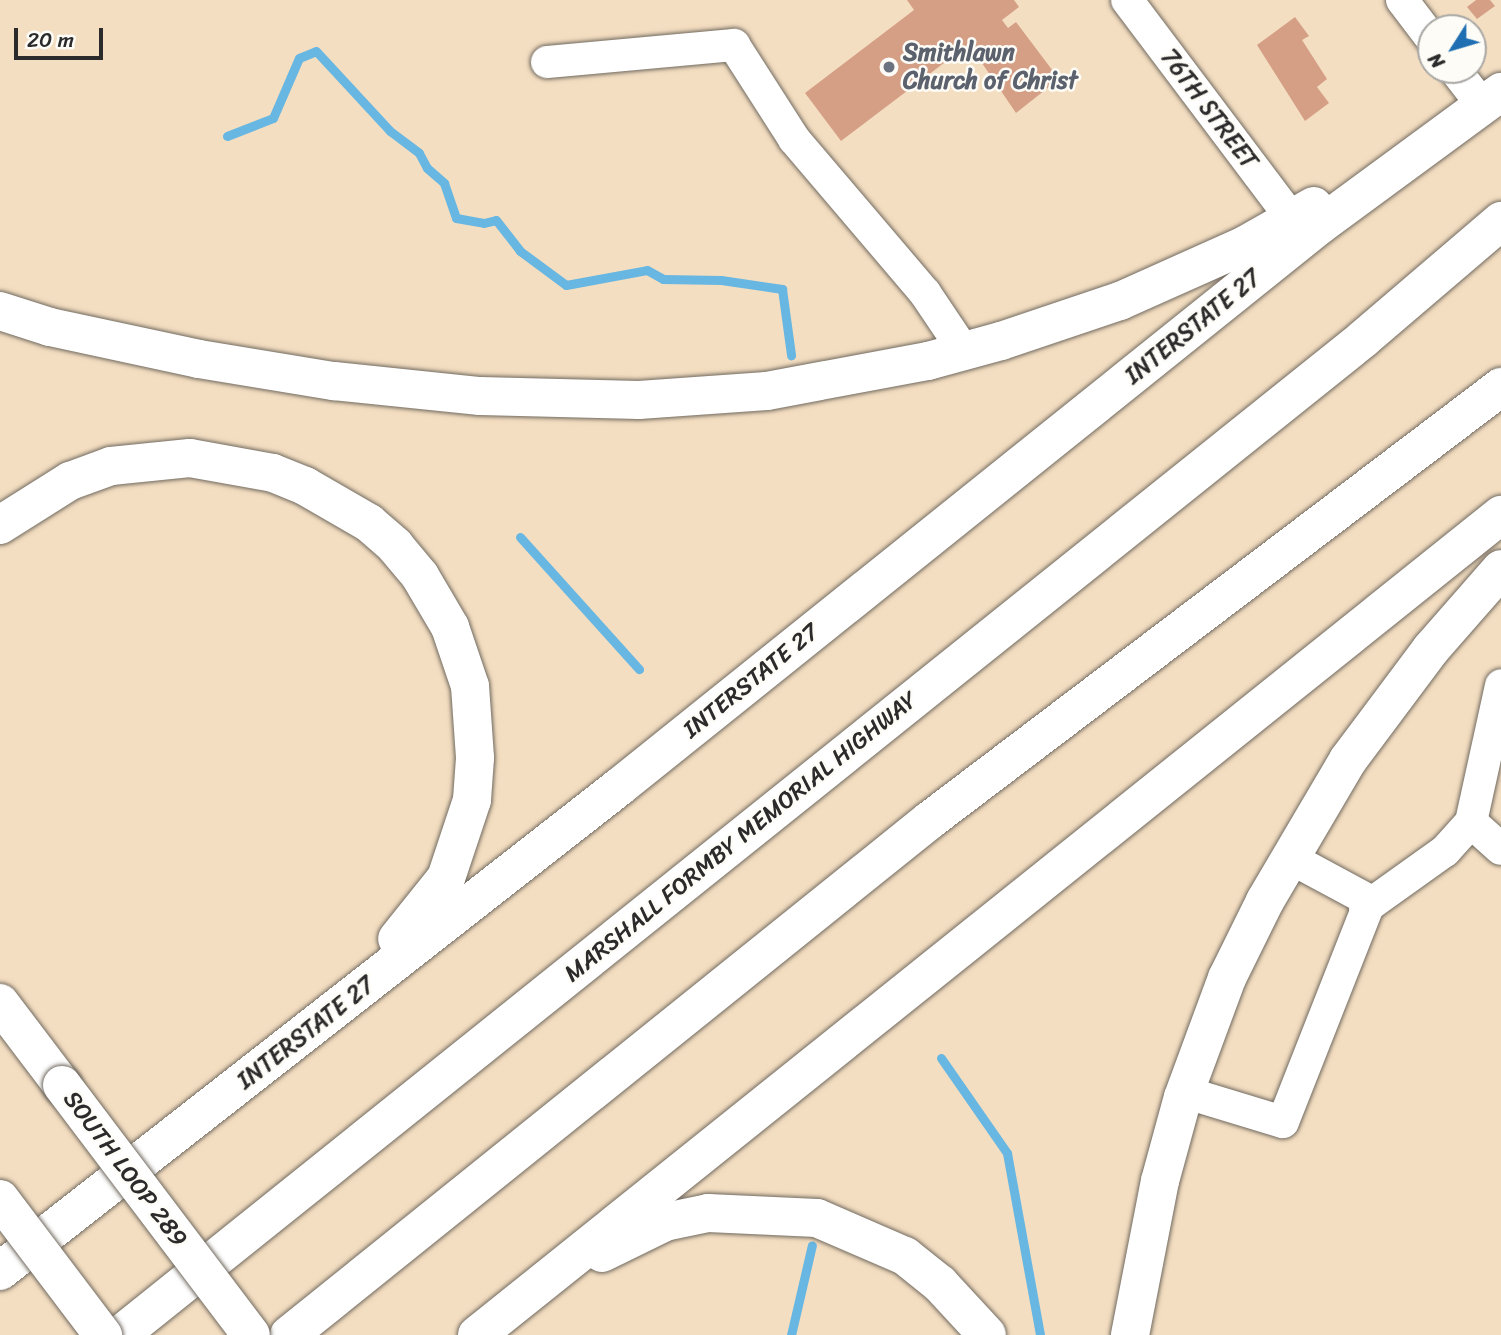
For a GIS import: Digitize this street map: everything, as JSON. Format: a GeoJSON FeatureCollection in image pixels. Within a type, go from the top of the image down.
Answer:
{"type":"FeatureCollection","features":[{"type":"Feature","properties":{"kind":"main road"},"geometry":{"type":"LineString","coordinates":[[0,311],[50,327],[199,359],[334,381],[480,396],[639,400],[767,391],[964,351],[1120,301],[1245,245],[1321,202],[1479,84]]}},
{"type":"Feature","properties":{"kind":"main road","name":"INTERSTATE 27"},"geometry":{"type":"LineString","coordinates":[[0,1271],[270,1062],[1320,225],[1480,84]]}},
{"type":"Feature","properties":{"kind":"main road"},"geometry":{"type":"LineString","coordinates":[[1363,339],[1501,220]]}},
{"type":"Feature","properties":{"kind":"main road"},"geometry":{"type":"LineString","coordinates":[[1363,339],[1501,238]]}},
{"type":"Feature","properties":{"kind":"main road","name":"MARSHALL FORMBY MEMORIAL HIGHWAY"},"geometry":{"type":"LineString","coordinates":[[120,1335],[1363,339]]}},
{"type":"Feature","properties":{"kind":"main road"},"geometry":{"type":"LineString","coordinates":[[289,1335],[930,820],[1421,451],[1501,387]]}},
{"type":"Feature","properties":{"kind":"main road"},"geometry":{"type":"LineString","coordinates":[[1421,451],[1501,417]]}},
{"type":"Feature","properties":{"kind":"main road"},"geometry":{"type":"LineString","coordinates":[[0,525],[70,481],[111,466],[190,458],[250,468],[305,486],[369,523],[420,576],[450,627],[470,686],[475,758],[472,800],[446,878],[404,933],[270,1062]]}},
{"type":"Feature","properties":{"kind":"main road"},"geometry":{"type":"LineString","coordinates":[[477,1335],[1501,515]]}},
{"type":"Feature","properties":{"kind":"main road"},"geometry":{"type":"LineString","coordinates":[[1130,1335],[1160,1181],[1184,1093],[1227,978],[1290,858],[1385,707],[1501,569]]}},
{"type":"Feature","properties":{"kind":"main road","name":"SOUTH LOOP 289"},"geometry":{"type":"LineString","coordinates":[[0,1003],[251,1335]]}},
{"type":"Feature","properties":{"kind":"main road"},"geometry":{"type":"LineString","coordinates":[[0,1199],[103,1335]]}},
{"type":"Feature","properties":{"kind":"main road"},"geometry":{"type":"LineString","coordinates":[[541,1284],[665,1222],[708,1213],[806,1217],[873,1239],[905,1256],[940,1284],[987,1335]]}},
{"type":"Feature","properties":{"kind":"street","name":"76TH STREET"},"geometry":{"type":"LineString","coordinates":[[1127,0],[1291,218]]}},
{"type":"Feature","properties":{"kind":"street"},"geometry":{"type":"LineString","coordinates":[[1402,0],[1417,20]]}},
{"type":"Feature","properties":{"kind":"street"},"geometry":{"type":"LineString","coordinates":[[547,62],[734,45],[794,139],[925,293],[964,351]]}},
{"type":"Feature","properties":{"kind":"street"},"geometry":{"type":"LineString","coordinates":[[1365,908],[1445,851],[1471,822],[1501,685]]}},
{"type":"Feature","properties":{"kind":"street"},"geometry":{"type":"LineString","coordinates":[[1471,822],[1501,849]]}},
{"type":"Feature","properties":{"kind":"street"},"geometry":{"type":"LineString","coordinates":[[1184,1093],[1283,1122],[1370,901],[1290,858]]}},
{"type":"Feature","properties":{"kind":"building","name":"Smithlawn Church of Christ"},"geometry":{"type":"Polygon","coordinates":[[[907,0],[1014,0],[1019,7],[1002,20],[1008,28],[1016,22],[1059,79],[1016,113],[969,44],[841,141],[805,93],[914,10],[907,0]]]}},
{"type":"Feature","properties":{"kind":"building"},"geometry":{"type":"Polygon","coordinates":[[[1476,0],[1490,0],[1495,6],[1484,14],[1473,14],[1467,7],[1476,0]]]}},
{"type":"Feature","properties":{"kind":"building"},"geometry":{"type":"Polygon","coordinates":[[[1295,17],[1309,36],[1302,40],[1327,79],[1317,87],[1329,103],[1305,121],[1257,45],[1295,17]]]}},
{"type":"Feature","properties":{"kind":"waterway"},"geometry":{"type":"LineString","coordinates":[[227,136],[273,118],[299,58],[316,51],[390,131],[419,153],[427,168],[444,183],[456,218],[484,223],[496,220],[520,251],[566,285],[647,270],[663,279],[721,280],[782,289],[791,355]]}},
{"type":"Feature","properties":{"kind":"waterway"},"geometry":{"type":"LineString","coordinates":[[520,537],[639,669]]}},
{"type":"Feature","properties":{"kind":"waterway"},"geometry":{"type":"LineString","coordinates":[[941,1058],[1007,1153],[1040,1335]]}},
{"type":"Feature","properties":{"kind":"waterway"},"geometry":{"type":"LineString","coordinates":[[791,1335],[812,1245]]}},
{"type":"Feature","properties":{"kind":"place","name":"Smithlawn Church of Christ"},"geometry":{"type":"Point","coordinates":[889,67]}}]}
